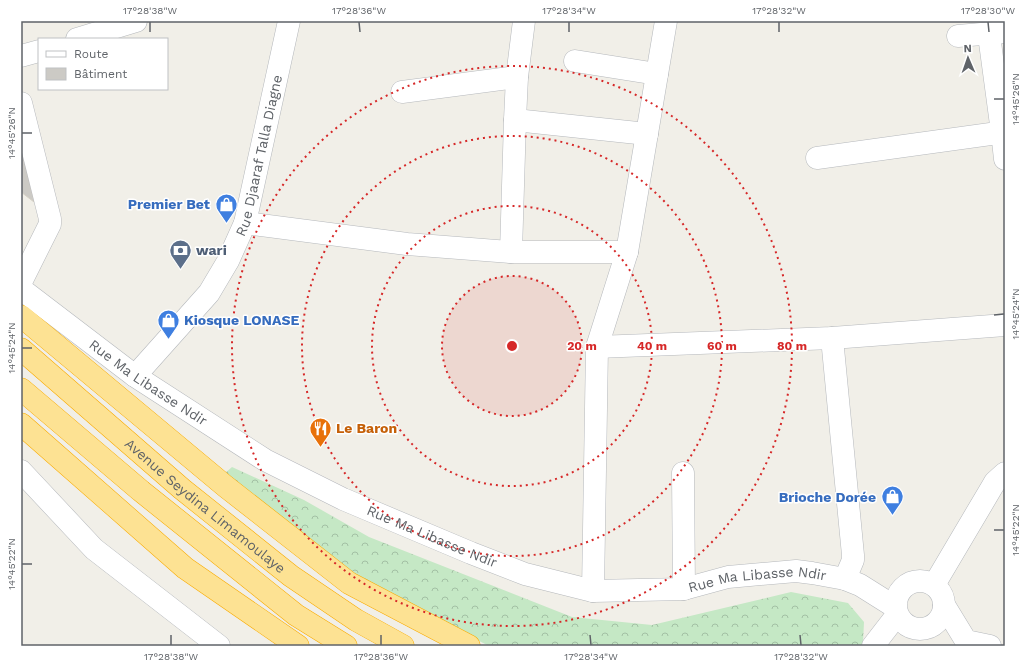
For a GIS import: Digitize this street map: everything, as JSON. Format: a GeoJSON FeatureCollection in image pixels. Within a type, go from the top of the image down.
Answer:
{"type":"FeatureCollection","features":[{"type":"Feature","properties":{"kind":"highway"},"geometry":{"type":"LineString","coordinates":[[21,316],[225,486],[349,583],[469,646]]}},
{"type":"Feature","properties":{"kind":"highway","name":"Avenue Seydina Limamoulaye"},"geometry":{"type":"LineString","coordinates":[[21,349],[182,489],[291,576],[356,620],[403,646]]}},
{"type":"Feature","properties":{"kind":"highway","name":"Avenue Seydina Limamoulaye"},"geometry":{"type":"LineString","coordinates":[[21,389],[141,491],[296,615],[346,646]]}},
{"type":"Feature","properties":{"kind":"highway"},"geometry":{"type":"LineString","coordinates":[[21,424],[185,568],[298,646]]}},
{"type":"Feature","properties":{"kind":"street"},"geometry":{"type":"LineString","coordinates":[[80,38],[136,21]]}},
{"type":"Feature","properties":{"kind":"street","name":"Rue Djaaraf Talla Diagne"},"geometry":{"type":"LineString","coordinates":[[135,376],[209,293],[228,261],[245,223],[289,21]]}},
{"type":"Feature","properties":{"kind":"street"},"geometry":{"type":"LineString","coordinates":[[511,252],[517,77],[524,21]]}},
{"type":"Feature","properties":{"kind":"street"},"geometry":{"type":"LineString","coordinates":[[594,591],[597,347],[627,252],[666,21]]}},
{"type":"Feature","properties":{"kind":"street"},"geometry":{"type":"LineString","coordinates":[[958,36],[997,34],[1005,159]]}},
{"type":"Feature","properties":{"kind":"street"},"geometry":{"type":"LineString","coordinates":[[21,56],[38,51]]}},
{"type":"Feature","properties":{"kind":"street"},"geometry":{"type":"LineString","coordinates":[[575,61],[657,74]]}},
{"type":"Feature","properties":{"kind":"street"},"geometry":{"type":"LineString","coordinates":[[402,92],[517,77]]}},
{"type":"Feature","properties":{"kind":"street"},"geometry":{"type":"LineString","coordinates":[[21,103],[50,219],[50,224],[21,282]]}},
{"type":"Feature","properties":{"kind":"street"},"geometry":{"type":"LineString","coordinates":[[515,120],[647,134]]}},
{"type":"Feature","properties":{"kind":"street"},"geometry":{"type":"LineString","coordinates":[[817,158],[1004,132]]}},
{"type":"Feature","properties":{"kind":"street"},"geometry":{"type":"LineString","coordinates":[[245,223],[407,244],[511,252],[627,252]]}},
{"type":"Feature","properties":{"kind":"street","name":"Rue Ma Libasse Ndir"},"geometry":{"type":"LineString","coordinates":[[21,289],[135,376],[265,460],[343,499],[525,574],[594,591],[684,589],[728,577],[796,571],[812,572],[860,585],[896,611]]}},
{"type":"Feature","properties":{"kind":"street"},"geometry":{"type":"LineString","coordinates":[[597,347],[832,338],[1005,325]]}},
{"type":"Feature","properties":{"kind":"street"},"geometry":{"type":"LineString","coordinates":[[832,338],[854,555],[845,580]]}},
{"type":"Feature","properties":{"kind":"street"},"geometry":{"type":"LineString","coordinates":[[683,473],[684,589]]}},
{"type":"Feature","properties":{"kind":"street"},"geometry":{"type":"LineString","coordinates":[[934,585],[995,482],[1005,473]]}},
{"type":"Feature","properties":{"kind":"street"},"geometry":{"type":"LineString","coordinates":[[23,477],[94,550],[219,646]]}},
{"type":"Feature","properties":{"kind":"street"},"geometry":{"type":"LineString","coordinates":[[916,581],[926,581],[934,585],[942,594],[944,605],[943,614],[938,622],[914,638],[911,628],[903,623],[896,611],[896,598],[901,590],[908,584],[916,581]]}},
{"type":"Feature","properties":{"kind":"street"},"geometry":{"type":"LineString","coordinates":[[944,605],[966,641],[990,646]]}},
{"type":"Feature","properties":{"kind":"street"},"geometry":{"type":"LineString","coordinates":[[872,646],[896,611]]}},
{"type":"Feature","properties":{"kind":"green space"},"geometry":{"type":"Polygon","coordinates":[[[232,467],[304,500],[369,537],[572,617],[652,625],[791,592],[848,603],[864,622],[863,643],[860,646],[489,646],[352,576],[224,474],[232,467]]]}},
{"type":"Feature","properties":{"kind":"building"},"geometry":{"type":"Polygon","coordinates":[[[21,154],[23,154],[34,202],[21,192],[21,154]]]}},
{"type":"Feature","properties":{"kind":"place","name":"Premier Bet"},"geometry":{"type":"Point","coordinates":[226,224]}},
{"type":"Feature","properties":{"kind":"place","name":"wari"},"geometry":{"type":"Point","coordinates":[180,270]}},
{"type":"Feature","properties":{"kind":"place","name":"Kiosque LONASE"},"geometry":{"type":"Point","coordinates":[168,340]}},
{"type":"Feature","properties":{"kind":"place","name":"Le Baron"},"geometry":{"type":"Point","coordinates":[320,448]}},
{"type":"Feature","properties":{"kind":"place","name":"Brioche Dorée"},"geometry":{"type":"Point","coordinates":[892,516]}}]}
